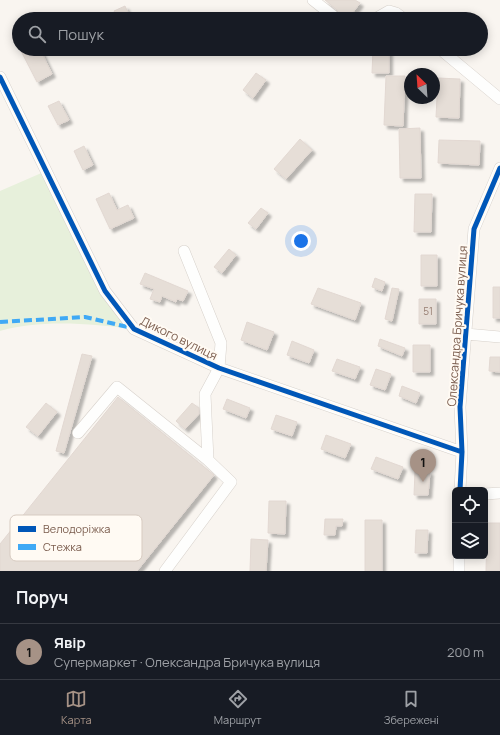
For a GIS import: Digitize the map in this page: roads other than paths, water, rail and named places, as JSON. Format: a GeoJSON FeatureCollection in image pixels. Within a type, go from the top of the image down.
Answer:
{"type":"FeatureCollection","features":[{"type":"Feature","properties":{"kind":"street"},"geometry":{"type":"LineString","coordinates":[[313,0],[328,12]]}},
{"type":"Feature","properties":{"kind":"street"},"geometry":{"type":"LineString","coordinates":[[448,56],[500,99]]}},
{"type":"Feature","properties":{"kind":"street","name":"Дикого вулиця"},"geometry":{"type":"LineString","coordinates":[[0,77],[105,291],[134,328],[219,368],[462,452]]}},
{"type":"Feature","properties":{"kind":"street","name":"Олександра Бричука вулиця"},"geometry":{"type":"LineString","coordinates":[[460,487],[462,452],[460,407],[474,229],[500,170]]}},
{"type":"Feature","properties":{"kind":"street"},"geometry":{"type":"LineString","coordinates":[[184,251],[221,343],[219,368],[205,394],[208,460]]}},
{"type":"Feature","properties":{"kind":"street"},"geometry":{"type":"LineString","coordinates":[[466,334],[500,337]]}},
{"type":"Feature","properties":{"kind":"street"},"geometry":{"type":"LineString","coordinates":[[78,433],[117,387],[208,460],[231,482],[165,571]]}},
{"type":"Feature","properties":{"kind":"street"},"geometry":{"type":"LineString","coordinates":[[488,494],[500,493]]}},
{"type":"Feature","properties":{"kind":"street"},"geometry":{"type":"LineString","coordinates":[[459,559],[459,571]]}},
{"type":"Feature","properties":{"kind":"place","name":"Явiр"},"geometry":{"type":"Point","coordinates":[423,482]}}]}
